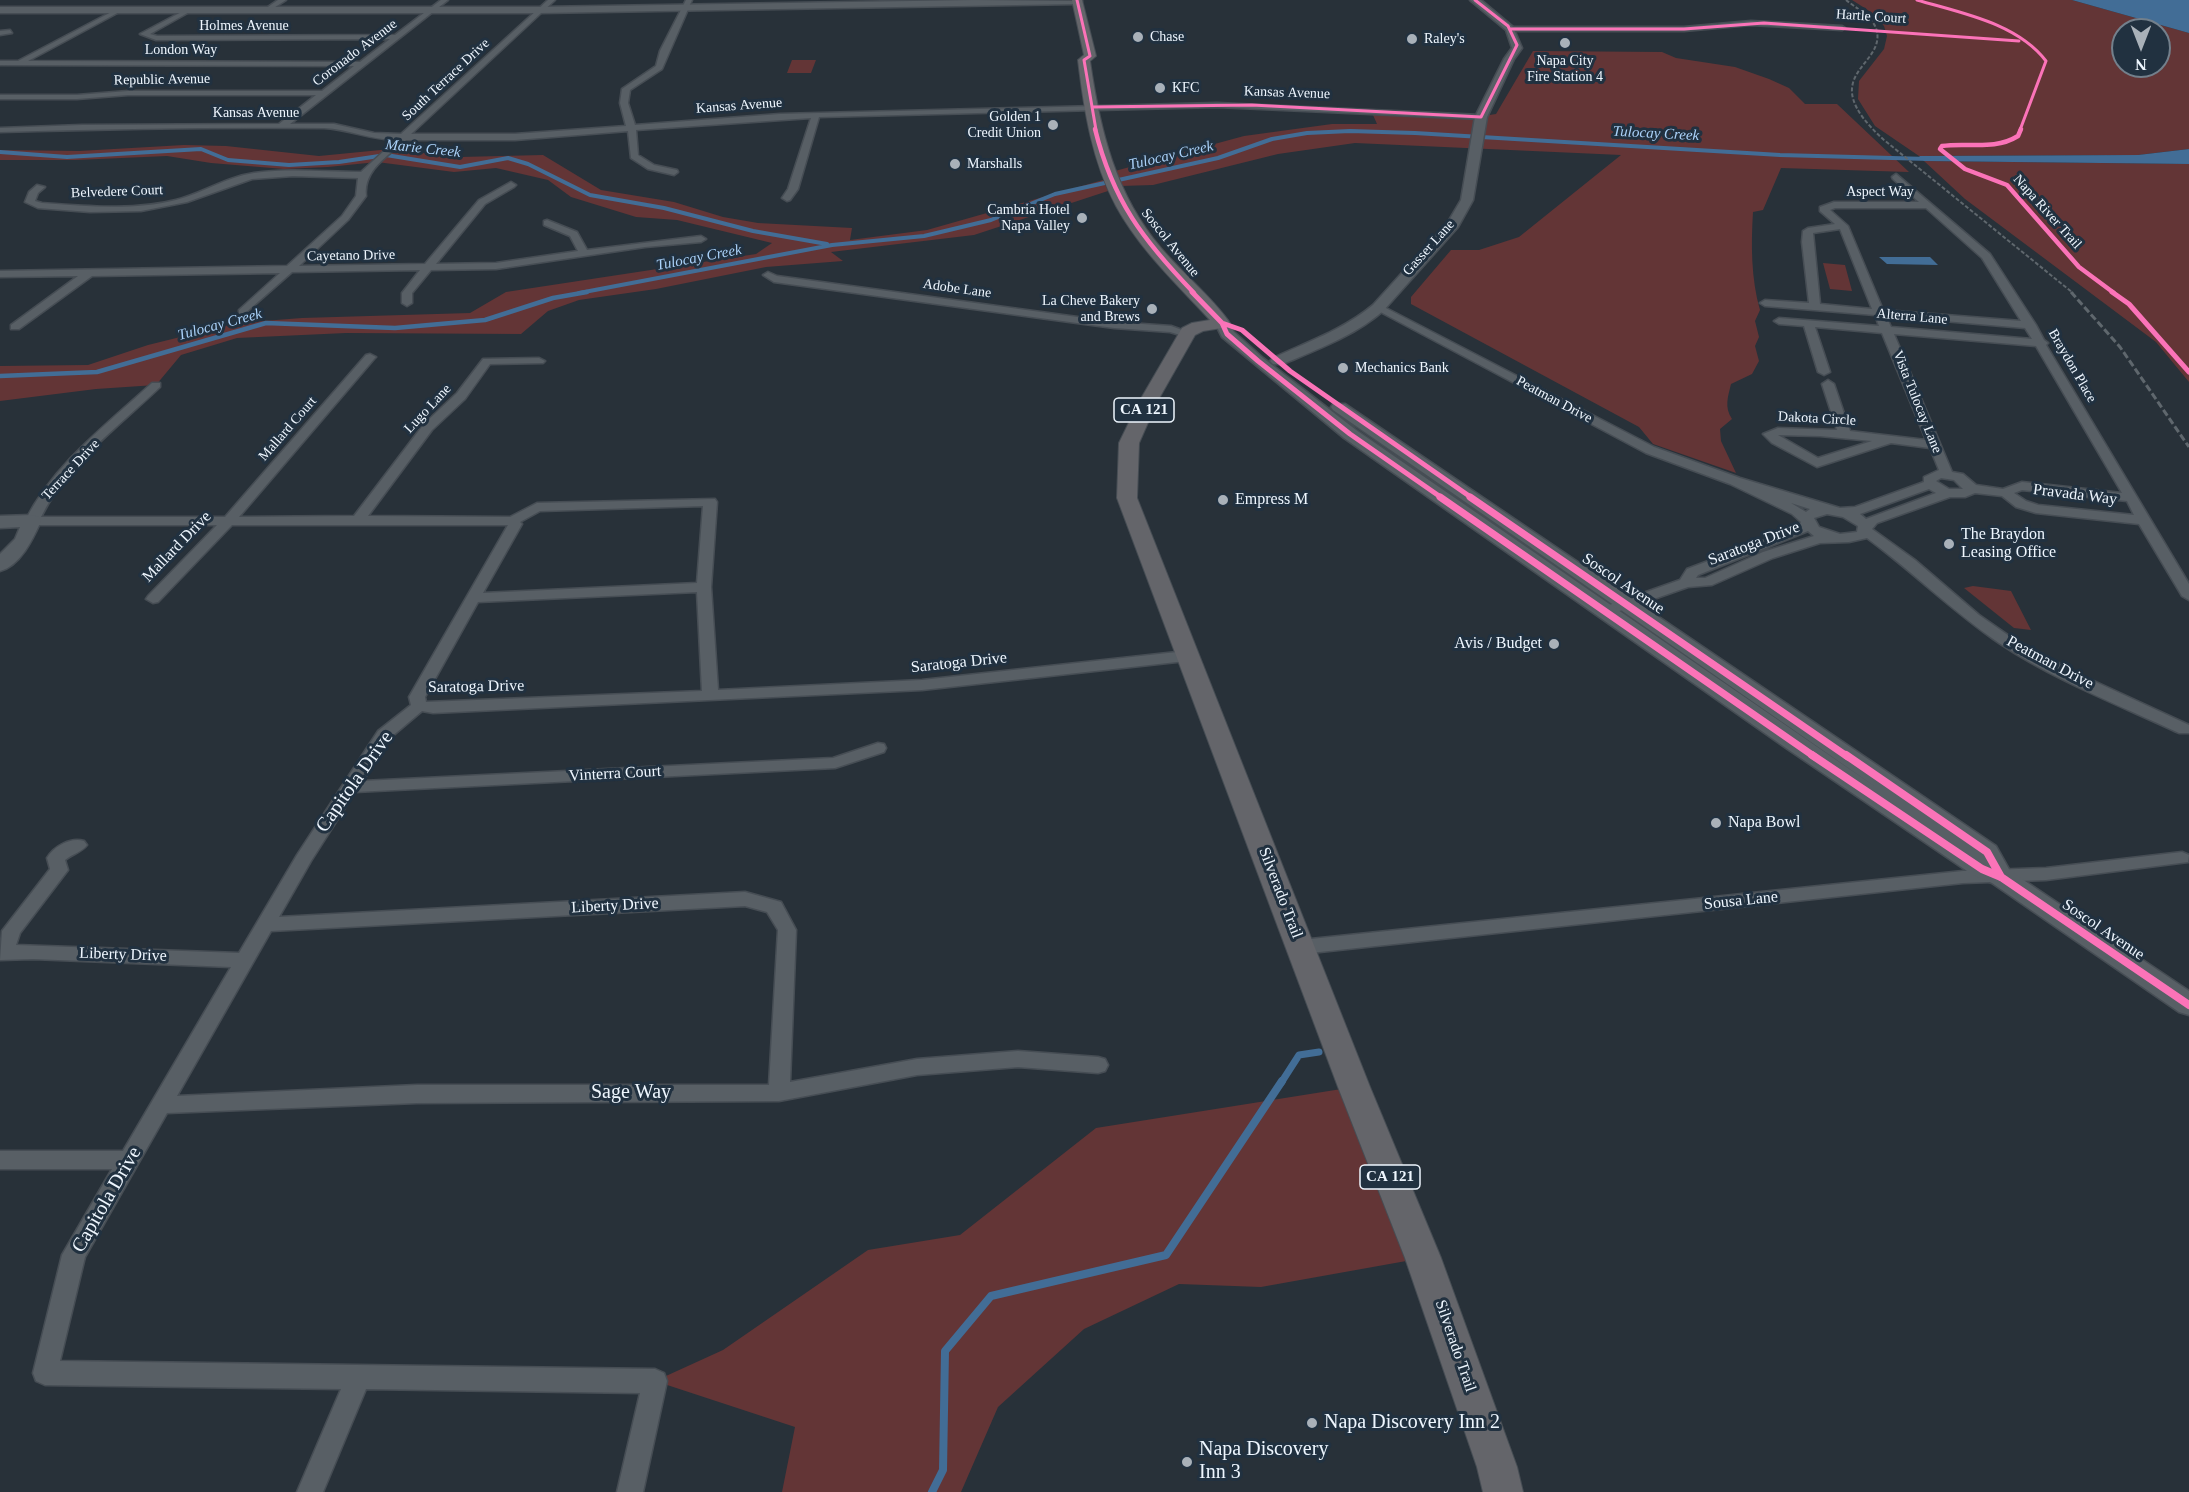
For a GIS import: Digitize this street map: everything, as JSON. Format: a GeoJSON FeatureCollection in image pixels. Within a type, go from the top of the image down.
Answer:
{"type":"FeatureCollection","features":[{"type":"Feature","properties":{"kind":"main road","name":"Soscol Avenue"},"geometry":{"type":"LineString","coordinates":[[1077,1],[1090,56],[1079,56],[1101,155],[1112,184],[1135,225],[1222,323]]}},
{"type":"Feature","properties":{"kind":"main road"},"geometry":{"type":"LineString","coordinates":[[1185,337],[1186,307],[1196,296]]}},
{"type":"Feature","properties":{"kind":"main road"},"geometry":{"type":"LineString","coordinates":[[1185,337],[1198,327],[1222,323]]}},
{"type":"Feature","properties":{"kind":"main road","name":"Silverado Trail"},"geometry":{"type":"LineString","coordinates":[[1185,337],[1148,402],[1129,443],[1127,498],[1186,656],[1452,1336],[1497,1467],[1503,1492]]}},
{"type":"Feature","properties":{"kind":"street"},"geometry":{"type":"LineString","coordinates":[[0,9],[18,0]]}},
{"type":"Feature","properties":{"kind":"street"},"geometry":{"type":"LineString","coordinates":[[184,10],[198,0]]}},
{"type":"Feature","properties":{"kind":"street"},"geometry":{"type":"LineString","coordinates":[[267,10],[283,0]]}},
{"type":"Feature","properties":{"kind":"street","name":"Coronado Avenue"},"geometry":{"type":"LineString","coordinates":[[280,127],[446,0]]}},
{"type":"Feature","properties":{"kind":"street","name":"South Terrace Drive"},"geometry":{"type":"LineString","coordinates":[[243,312],[345,218],[361,196],[363,176],[372,166],[552,0]]}},
{"type":"Feature","properties":{"kind":"street"},"geometry":{"type":"LineString","coordinates":[[1475,0],[1489,13],[1496,15]]}},
{"type":"Feature","properties":{"kind":"street"},"geometry":{"type":"LineString","coordinates":[[1482,0],[1510,30]]}},
{"type":"Feature","properties":{"kind":"street"},"geometry":{"type":"LineString","coordinates":[[0,9],[540,10],[687,4],[840,2],[1061,4],[1077,1]]}},
{"type":"Feature","properties":{"kind":"street"},"geometry":{"type":"LineString","coordinates":[[674,172],[651,167],[634,156],[631,128],[623,104],[626,89],[659,67],[664,51],[687,4]]}},
{"type":"Feature","properties":{"kind":"street"},"geometry":{"type":"LineString","coordinates":[[18,63],[119,10]]}},
{"type":"Feature","properties":{"kind":"street","name":"Holmes Avenue"},"geometry":{"type":"LineString","coordinates":[[184,10],[144,34],[156,38],[396,38]]}},
{"type":"Feature","properties":{"kind":"street","name":"Hartle Court"},"geometry":{"type":"LineString","coordinates":[[1510,30],[1684,29],[1751,23],[1842,28]]}},
{"type":"Feature","properties":{"kind":"street","name":"Gasser Lane"},"geometry":{"type":"LineString","coordinates":[[1278,361],[1350,329],[1378,308],[1453,224],[1467,200],[1480,123],[1509,59],[1517,48],[1510,30]]}},
{"type":"Feature","properties":{"kind":"street"},"geometry":{"type":"LineString","coordinates":[[0,33],[10,32]]}},
{"type":"Feature","properties":{"kind":"street","name":"London Way"},"geometry":{"type":"LineString","coordinates":[[0,63],[363,64]]}},
{"type":"Feature","properties":{"kind":"street","name":"Republic Avenue"},"geometry":{"type":"LineString","coordinates":[[0,97],[77,97],[128,93],[324,93]]}},
{"type":"Feature","properties":{"kind":"street","name":"Kansas Avenue"},"geometry":{"type":"LineString","coordinates":[[0,130],[82,127],[340,127],[366,135],[515,137],[816,115],[1252,105],[1480,123]]}},
{"type":"Feature","properties":{"kind":"street"},"geometry":{"type":"LineString","coordinates":[[787,198],[793,189],[816,115]]}},
{"type":"Feature","properties":{"kind":"street","name":"Belvedere Court"},"geometry":{"type":"LineString","coordinates":[[40,186],[34,192],[30,202],[41,206],[129,208],[174,203],[200,195],[233,180],[252,176],[292,174],[363,176]]}},
{"type":"Feature","properties":{"kind":"street","name":"Braydon Place"},"geometry":{"type":"LineString","coordinates":[[1896,177],[1986,256],[2042,343],[2189,596]]}},
{"type":"Feature","properties":{"kind":"street"},"geometry":{"type":"LineString","coordinates":[[407,303],[407,293],[482,202],[511,185]]}},
{"type":"Feature","properties":{"kind":"street","name":"Aspect Way"},"geometry":{"type":"LineString","coordinates":[[1887,330],[1843,226],[1823,209],[1834,205],[1929,205]]}},
{"type":"Feature","properties":{"kind":"street"},"geometry":{"type":"LineString","coordinates":[[547,223],[574,234],[584,253]]}},
{"type":"Feature","properties":{"kind":"street"},"geometry":{"type":"LineString","coordinates":[[1815,308],[1807,242],[1808,231],[1843,226]]}},
{"type":"Feature","properties":{"kind":"street","name":"Cayetano Drive"},"geometry":{"type":"LineString","coordinates":[[0,274],[496,266],[645,244],[701,239]]}},
{"type":"Feature","properties":{"kind":"street"},"geometry":{"type":"LineString","coordinates":[[15,327],[90,272]]}},
{"type":"Feature","properties":{"kind":"street","name":"Adobe Lane"},"geometry":{"type":"LineString","coordinates":[[768,275],[774,279],[1144,328],[1185,337]]}},
{"type":"Feature","properties":{"kind":"street"},"geometry":{"type":"LineString","coordinates":[[1765,303],[2031,325]]}},
{"type":"Feature","properties":{"kind":"street","name":"Peatman Drive"},"geometry":{"type":"LineString","coordinates":[[1378,308],[1650,450],[1735,481],[1857,519],[1866,529],[1984,625],[2038,660],[2188,731]]}},
{"type":"Feature","properties":{"kind":"street","name":"Alterra Lane"},"geometry":{"type":"LineString","coordinates":[[1779,321],[2042,343]]}},
{"type":"Feature","properties":{"kind":"street","name":"Soscol Avenue"},"geometry":{"type":"LineString","coordinates":[[1222,323],[1242,330],[1278,361],[1364,424],[1987,852],[2001,877]]}},
{"type":"Feature","properties":{"kind":"street","name":"Soscol Avenue"},"geometry":{"type":"LineString","coordinates":[[1222,323],[1227,334],[1325,415],[1794,743],[1972,862],[2001,877],[2189,1005]]}},
{"type":"Feature","properties":{"kind":"street"},"geometry":{"type":"LineString","coordinates":[[1808,324],[1845,435]]}},
{"type":"Feature","properties":{"kind":"street","name":"Vista Tulocay Lane"},"geometry":{"type":"LineString","coordinates":[[1887,330],[1947,475]]}},
{"type":"Feature","properties":{"kind":"street","name":"Mallard Court"},"geometry":{"type":"LineString","coordinates":[[228,521],[370,357]]}},
{"type":"Feature","properties":{"kind":"street","name":"Lugo Lane"},"geometry":{"type":"LineString","coordinates":[[359,519],[428,427],[461,396],[487,361],[540,361]]}},
{"type":"Feature","properties":{"kind":"street","name":"Terrace Drive"},"geometry":{"type":"LineString","coordinates":[[0,565],[23,541],[38,506],[74,463],[156,385]]}},
{"type":"Feature","properties":{"kind":"street","name":"Dakota Circle"},"geometry":{"type":"LineString","coordinates":[[1887,440],[1817,463],[1769,434],[1779,430],[1845,435],[1934,445]]}},
{"type":"Feature","properties":{"kind":"street","name":"Vista Tulocay Lane"},"geometry":{"type":"LineString","coordinates":[[1834,511],[1857,511],[1930,484],[1929,480],[1934,476],[1947,475],[1963,480],[1971,488]]}},
{"type":"Feature","properties":{"kind":"street","name":"Peatman Drive"},"geometry":{"type":"LineString","coordinates":[[1735,481],[1797,511],[1817,531],[1866,546],[1926,579]]}},
{"type":"Feature","properties":{"kind":"street"},"geometry":{"type":"LineString","coordinates":[[1930,484],[1949,493]]}},
{"type":"Feature","properties":{"kind":"street","name":"Pravada Way"},"geometry":{"type":"LineString","coordinates":[[2006,494],[2011,489],[2022,486],[2131,498]]}},
{"type":"Feature","properties":{"kind":"street"},"geometry":{"type":"LineString","coordinates":[[1838,538],[1857,537],[1872,520],[1949,493],[1967,492],[1971,488]]}},
{"type":"Feature","properties":{"kind":"street","name":"Pravada Way"},"geometry":{"type":"LineString","coordinates":[[1971,488],[2006,494],[2021,504],[2036,509],[2144,520]]}},
{"type":"Feature","properties":{"kind":"street"},"geometry":{"type":"LineString","coordinates":[[0,522],[359,519],[512,521],[537,507],[710,502],[704,586],[710,695]]}},
{"type":"Feature","properties":{"kind":"street"},"geometry":{"type":"LineString","coordinates":[[1807,521],[1812,513],[1834,511]]}},
{"type":"Feature","properties":{"kind":"street","name":"Mallard Drive"},"geometry":{"type":"LineString","coordinates":[[153,599],[228,521]]}},
{"type":"Feature","properties":{"kind":"street","name":"Saratoga Drive"},"geometry":{"type":"LineString","coordinates":[[512,521],[515,524],[417,697],[419,706],[433,708],[922,686],[1186,656]]}},
{"type":"Feature","properties":{"kind":"street","name":"Saratoga Drive"},"geometry":{"type":"LineString","coordinates":[[1686,583],[1692,572],[1801,531],[1807,521]]}},
{"type":"Feature","properties":{"kind":"street","name":"Saratoga Drive"},"geometry":{"type":"LineString","coordinates":[[1606,611],[1686,583],[1707,582],[1768,555],[1818,539],[1838,538]]}},
{"type":"Feature","properties":{"kind":"street"},"geometry":{"type":"LineString","coordinates":[[474,598],[704,586]]}},
{"type":"Feature","properties":{"kind":"street","name":"Capitola Drive"},"geometry":{"type":"LineString","coordinates":[[358,1377],[45,1373],[74,1255],[163,1106],[303,859],[384,735],[419,706]]}},
{"type":"Feature","properties":{"kind":"street","name":"Vinterra Court"},"geometry":{"type":"LineString","coordinates":[[350,788],[835,763],[878,748]]}},
{"type":"Feature","properties":{"kind":"street"},"geometry":{"type":"LineString","coordinates":[[2,953],[11,931],[58,870],[56,858],[65,850],[78,845]]}},
{"type":"Feature","properties":{"kind":"street","name":"Sousa Lane"},"geometry":{"type":"LineString","coordinates":[[1300,947],[1963,877],[2052,874],[2187,857]]}},
{"type":"Feature","properties":{"kind":"street","name":"Liberty Drive"},"geometry":{"type":"LineString","coordinates":[[266,926],[745,899],[774,907],[787,930],[779,1093]]}},
{"type":"Feature","properties":{"kind":"street","name":"Liberty Drive"},"geometry":{"type":"LineString","coordinates":[[2,953],[33,952],[245,960]]}},
{"type":"Feature","properties":{"kind":"street","name":"Sage Way"},"geometry":{"type":"LineString","coordinates":[[163,1106],[417,1094],[779,1093],[917,1067],[1018,1059],[1098,1065]]}},
{"type":"Feature","properties":{"kind":"street"},"geometry":{"type":"LineString","coordinates":[[0,1160],[129,1161]]}},
{"type":"Feature","properties":{"kind":"street"},"geometry":{"type":"LineString","coordinates":[[310,1492],[358,1377],[656,1381],[630,1492]]}},
{"type":"Feature","properties":{"kind":"shaded area"},"geometry":{"type":"Polygon","coordinates":[[[1852,0],[2072,0],[2136,18],[2111,18],[2111,78],[2171,78],[2171,28],[2189,33],[2189,149],[2138,155],[1919,156],[1875,126],[1858,99],[1859,81],[1884,49],[1887,36],[1884,26],[1871,12],[1852,0]]]}},
{"type":"Feature","properties":{"kind":"shaded area"},"geometry":{"type":"Polygon","coordinates":[[[1533,51],[1662,52],[1676,58],[1735,67],[1789,88],[1805,104],[1837,104],[1909,172],[1781,168],[1763,210],[1753,212],[1752,261],[1760,310],[1755,321],[1759,337],[1755,346],[1759,361],[1752,374],[1731,384],[1727,406],[1732,419],[1720,429],[1721,441],[1736,473],[1653,444],[1639,427],[1411,304],[1411,297],[1451,250],[1479,250],[1519,237],[1621,155],[1355,143],[1278,154],[1153,185],[1121,186],[1115,171],[1244,136],[1332,124],[1377,124],[1373,115],[1463,119],[1496,114],[1533,51]]]}},
{"type":"Feature","properties":{"kind":"shaded area"},"geometry":{"type":"Polygon","coordinates":[[[792,60],[816,60],[811,73],[787,73],[792,60]]]}},
{"type":"Feature","properties":{"kind":"shaded area"},"geometry":{"type":"Polygon","coordinates":[[[184,145],[226,146],[319,156],[391,149],[460,157],[543,155],[601,190],[674,202],[723,217],[758,223],[852,228],[850,240],[927,230],[1103,180],[1108,191],[974,235],[831,252],[843,261],[766,267],[656,289],[579,300],[548,311],[521,334],[346,333],[237,338],[181,355],[156,385],[96,389],[0,401],[0,366],[88,365],[148,345],[237,323],[302,318],[470,313],[506,292],[756,254],[772,243],[677,220],[636,217],[571,197],[548,180],[496,168],[454,172],[377,162],[284,169],[211,163],[167,156],[76,160],[0,160],[0,150],[79,151],[184,145]]]}},
{"type":"Feature","properties":{"kind":"shaded area"},"geometry":{"type":"Polygon","coordinates":[[[1924,161],[2189,164],[2189,382],[2156,342],[1965,199],[1924,161]]]}},
{"type":"Feature","properties":{"kind":"shaded area"},"geometry":{"type":"Polygon","coordinates":[[[1823,263],[1845,265],[1852,291],[1830,289],[1823,263]]]}},
{"type":"Feature","properties":{"kind":"shaded area"},"geometry":{"type":"Polygon","coordinates":[[[1973,586],[2011,591],[2031,630],[2014,628],[1964,588],[1973,586]]]}},
{"type":"Feature","properties":{"kind":"shaded area"},"geometry":{"type":"Polygon","coordinates":[[[1354,1087],[1423,1258],[1261,1287],[1179,1284],[1084,1329],[998,1407],[961,1492],[782,1492],[795,1427],[655,1381],[723,1350],[868,1250],[960,1235],[1096,1128],[1354,1087]]]}},
{"type":"Feature","properties":{"kind":"water"},"geometry":{"type":"Polygon","coordinates":[[[2072,0],[2189,0],[2189,33],[2171,28],[2171,18],[2136,18],[2072,0]]]}},
{"type":"Feature","properties":{"kind":"water"},"geometry":{"type":"Polygon","coordinates":[[[2189,149],[2189,164],[1924,161],[1919,156],[2138,155],[2189,149]]]}},
{"type":"Feature","properties":{"kind":"water"},"geometry":{"type":"Polygon","coordinates":[[[1879,257],[1930,257],[1938,265],[1887,264],[1879,257]]]}},
{"type":"Feature","properties":{"kind":"waterway","name":"Tulocay Creek"},"geometry":{"type":"LineString","coordinates":[[579,293],[832,245],[924,236],[991,220],[1055,194],[1218,158],[1272,139],[1307,133],[1350,131],[1415,133],[1780,155],[1929,159]]}},
{"type":"Feature","properties":{"kind":"waterway","name":"Marie Creek"},"geometry":{"type":"LineString","coordinates":[[0,152],[67,157],[201,149],[228,160],[289,165],[339,162],[386,155],[460,167],[508,158],[528,164],[590,195],[664,208],[753,231],[827,244]]}},
{"type":"Feature","properties":{"kind":"waterway","name":"Tulocay Creek"},"geometry":{"type":"LineString","coordinates":[[0,376],[97,372],[266,323],[395,328],[485,320],[553,298],[587,292]]}},
{"type":"Feature","properties":{"kind":"waterway"},"geometry":{"type":"LineString","coordinates":[[1281,1083],[1299,1055],[1319,1052]]}},
{"type":"Feature","properties":{"kind":"waterway"},"geometry":{"type":"LineString","coordinates":[[932,1492],[943,1470],[945,1351],[991,1296],[1166,1255],[1282,1081]]}},
{"type":"Feature","properties":{"kind":"railway"},"geometry":{"type":"LineString","coordinates":[[1846,0],[1867,16],[1876,28],[1877,41],[1872,53],[1857,73],[1852,85],[1853,100],[1863,118],[1884,140],[2073,293]]}},
{"type":"Feature","properties":{"kind":"railway"},"geometry":{"type":"LineString","coordinates":[[2071,292],[2120,347],[2189,447]]}},
{"type":"Feature","properties":{"kind":"cycle path"},"geometry":{"type":"LineString","coordinates":[[1077,0],[1090,56],[1084,60],[1090,104],[1106,168],[1124,207],[1136,226],[1167,264],[1222,323],[1227,334],[1350,434],[1794,743],[1982,869],[2001,877],[2189,1005]]}},
{"type":"Feature","properties":{"kind":"cycle path"},"geometry":{"type":"LineString","coordinates":[[1092,107],[1252,105],[1481,117],[1517,45],[1508,26],[1475,0]]}},
{"type":"Feature","properties":{"kind":"cycle path","name":"Napa River Trail"},"geometry":{"type":"LineString","coordinates":[[1917,0],[1968,15],[2007,30],[2038,50],[2046,61],[2018,136],[1994,145],[1949,145],[1942,146],[1940,149],[1965,169],[2007,185],[2079,267],[2129,304],[2189,372]]}},
{"type":"Feature","properties":{"kind":"cycle path"},"geometry":{"type":"LineString","coordinates":[[1510,29],[1684,29],[1764,23],[2019,41]]}},
{"type":"Feature","properties":{"kind":"cycle path"},"geometry":{"type":"LineString","coordinates":[[1222,323],[1242,330],[1290,371],[1355,418],[1987,852],[2001,877]]}},
{"type":"Feature","properties":{"kind":"place","name":"Chase"},"geometry":{"type":"Point","coordinates":[1138,37]}},
{"type":"Feature","properties":{"kind":"place","name":"Raley's"},"geometry":{"type":"Point","coordinates":[1412,39]}},
{"type":"Feature","properties":{"kind":"place","name":"Napa City Fire Station 4"},"geometry":{"type":"Point","coordinates":[1565,43]}},
{"type":"Feature","properties":{"kind":"place","name":"KFC"},"geometry":{"type":"Point","coordinates":[1160,88]}},
{"type":"Feature","properties":{"kind":"place","name":"Golden 1 Credit Union"},"geometry":{"type":"Point","coordinates":[1053,125]}},
{"type":"Feature","properties":{"kind":"place","name":"Marshalls"},"geometry":{"type":"Point","coordinates":[955,164]}},
{"type":"Feature","properties":{"kind":"place","name":"Cambria Hotel Napa Valley"},"geometry":{"type":"Point","coordinates":[1082,218]}},
{"type":"Feature","properties":{"kind":"place","name":"La Cheve Bakery and Brews"},"geometry":{"type":"Point","coordinates":[1152,309]}},
{"type":"Feature","properties":{"kind":"place","name":"Mechanics Bank"},"geometry":{"type":"Point","coordinates":[1343,368]}},
{"type":"Feature","properties":{"kind":"place","name":"Empress M"},"geometry":{"type":"Point","coordinates":[1223,500]}},
{"type":"Feature","properties":{"kind":"place","name":"The Braydon Leasing Office"},"geometry":{"type":"Point","coordinates":[1949,544]}},
{"type":"Feature","properties":{"kind":"place","name":"Avis / Budget"},"geometry":{"type":"Point","coordinates":[1554,644]}},
{"type":"Feature","properties":{"kind":"place","name":"Napa Bowl"},"geometry":{"type":"Point","coordinates":[1716,823]}},
{"type":"Feature","properties":{"kind":"place","name":"Napa Discovery Inn 2"},"geometry":{"type":"Point","coordinates":[1312,1423]}},
{"type":"Feature","properties":{"kind":"place","name":"Napa Discovery Inn 3"},"geometry":{"type":"Point","coordinates":[1187,1462]}}]}
